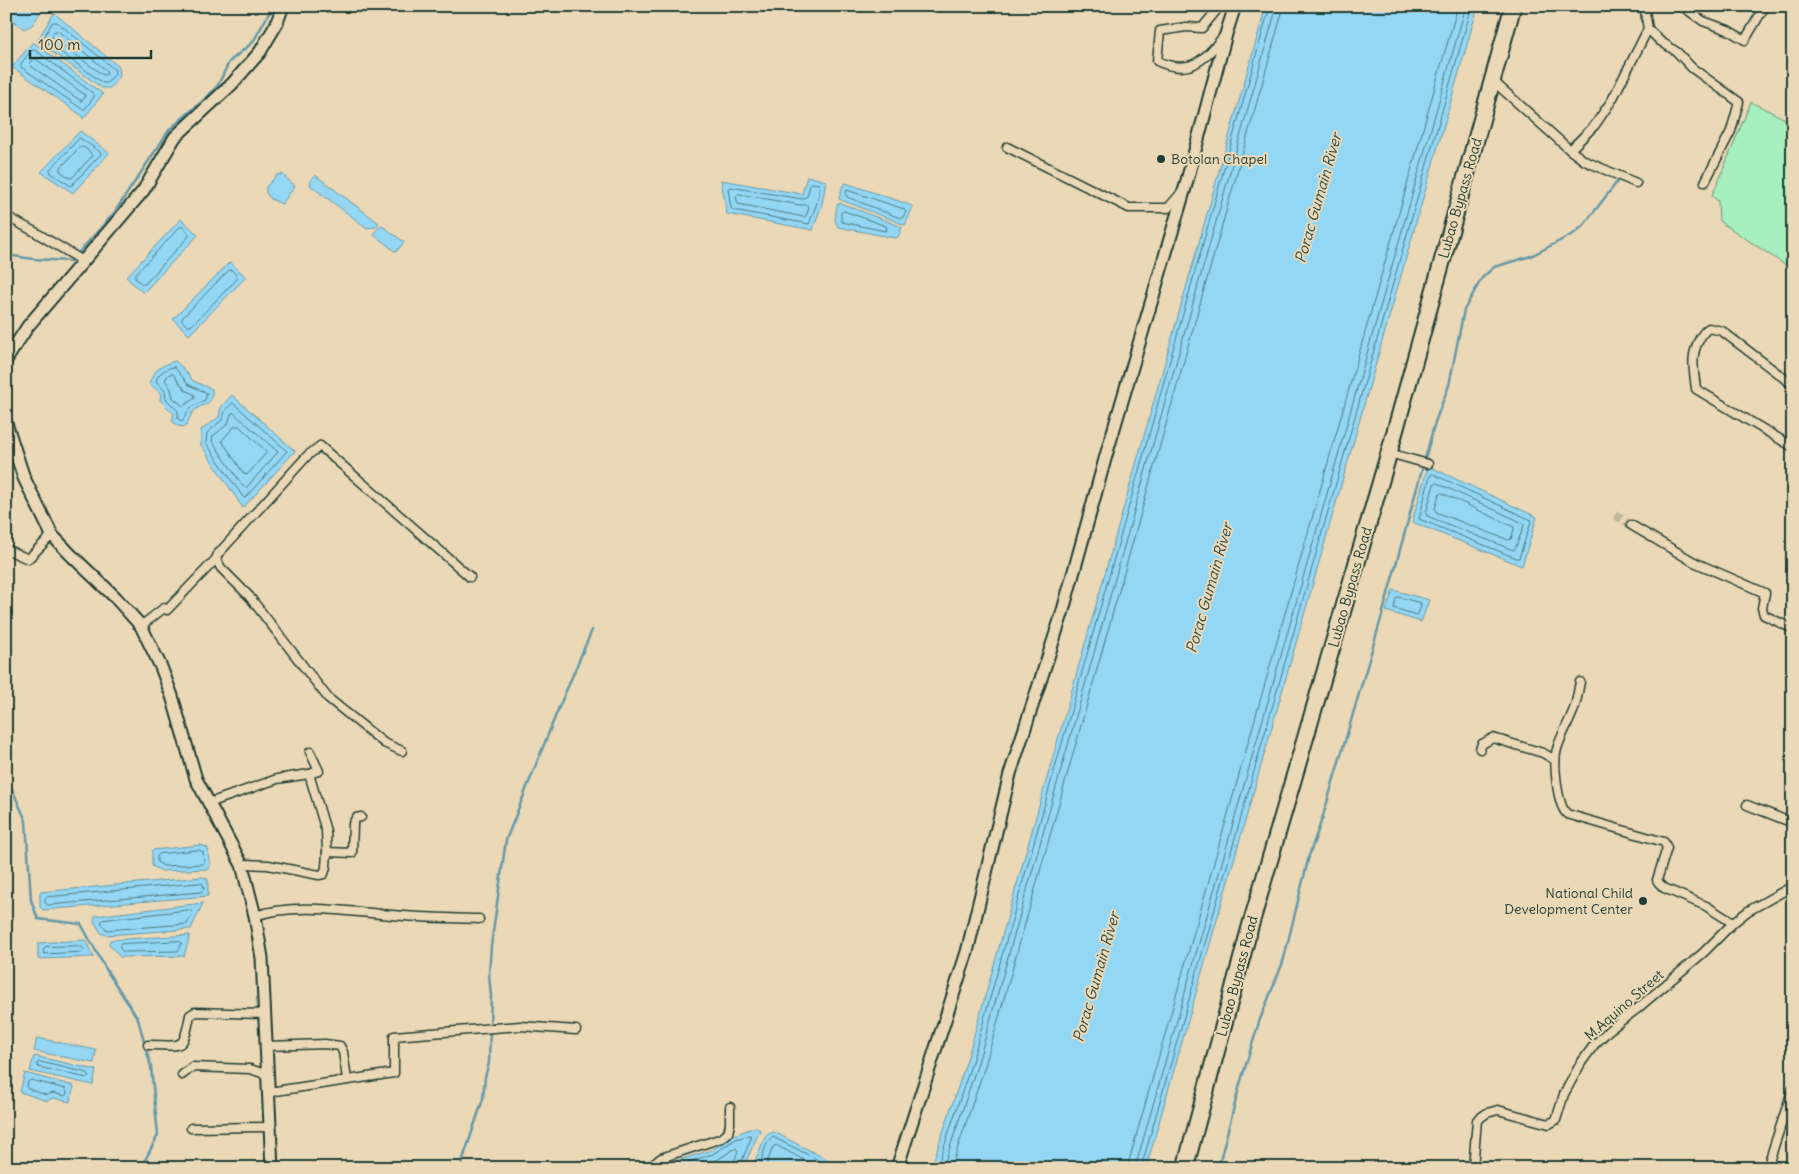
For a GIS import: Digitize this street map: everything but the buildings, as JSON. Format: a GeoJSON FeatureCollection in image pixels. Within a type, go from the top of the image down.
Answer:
{"type":"FeatureCollection","features":[{"type":"Feature","properties":{"kind":"highway","name":"Lubao Bypass Road"},"geometry":{"type":"LineString","coordinates":[[1185,1168],[1250,927],[1389,453],[1513,6]]}},
{"type":"Feature","properties":{"kind":"street"},"geometry":{"type":"LineString","coordinates":[[6,360],[28,326],[142,191],[175,137],[232,84],[260,52],[276,25],[283,6]]}},
{"type":"Feature","properties":{"kind":"street"},"geometry":{"type":"LineString","coordinates":[[1220,6],[1202,28],[1160,31],[1157,61],[1169,67],[1186,67],[1204,60],[1226,34]]}},
{"type":"Feature","properties":{"kind":"street"},"geometry":{"type":"LineString","coordinates":[[897,1168],[967,952],[1010,774],[1062,614],[1107,452],[1185,188],[1235,6]]}},
{"type":"Feature","properties":{"kind":"street"},"geometry":{"type":"LineString","coordinates":[[1644,6],[1648,29],[1660,41],[1677,52],[1695,70],[1739,102],[1731,131],[1705,182]]}},
{"type":"Feature","properties":{"kind":"street"},"geometry":{"type":"LineString","coordinates":[[1682,6],[1703,21],[1728,30],[1745,40],[1766,6]]}},
{"type":"Feature","properties":{"kind":"street"},"geometry":{"type":"LineString","coordinates":[[1570,150],[1595,125],[1612,100],[1648,29]]}},
{"type":"Feature","properties":{"kind":"street"},"geometry":{"type":"LineString","coordinates":[[1493,81],[1570,150],[1585,161],[1636,183]]}},
{"type":"Feature","properties":{"kind":"street"},"geometry":{"type":"LineString","coordinates":[[1007,147],[1129,208],[1168,208],[1185,188]]}},
{"type":"Feature","properties":{"kind":"street"},"geometry":{"type":"LineString","coordinates":[[6,216],[83,261]]}},
{"type":"Feature","properties":{"kind":"street"},"geometry":{"type":"LineString","coordinates":[[1793,385],[1722,332],[1710,328],[1704,331],[1694,350],[1696,389],[1793,447]]}},
{"type":"Feature","properties":{"kind":"street"},"geometry":{"type":"LineString","coordinates":[[6,423],[24,478],[52,535],[115,597],[141,626],[161,666],[172,696],[196,778],[242,865],[255,916],[262,958],[272,1168]]}},
{"type":"Feature","properties":{"kind":"street"},"geometry":{"type":"LineString","coordinates":[[141,626],[164,608],[167,610],[216,559],[218,554],[307,456],[320,446],[470,577]]}},
{"type":"Feature","properties":{"kind":"street"},"geometry":{"type":"LineString","coordinates":[[1389,453],[1425,463]]}},
{"type":"Feature","properties":{"kind":"street"},"geometry":{"type":"LineString","coordinates":[[1631,525],[1694,562],[1765,593],[1762,608],[1764,615],[1793,629]]}},
{"type":"Feature","properties":{"kind":"street"},"geometry":{"type":"LineString","coordinates":[[6,549],[28,559],[52,535]]}},
{"type":"Feature","properties":{"kind":"street"},"geometry":{"type":"LineString","coordinates":[[216,559],[220,568],[248,596],[328,698],[384,743],[402,751]]}},
{"type":"Feature","properties":{"kind":"street"},"geometry":{"type":"LineString","coordinates":[[1580,682],[1574,709],[1556,750],[1555,760],[1559,799],[1564,811],[1568,814],[1664,842],[1667,848],[1657,880],[1659,884],[1664,888],[1706,906],[1732,923]]}},
{"type":"Feature","properties":{"kind":"street"},"geometry":{"type":"LineString","coordinates":[[1480,748],[1482,744],[1493,738],[1543,753],[1555,760]]}},
{"type":"Feature","properties":{"kind":"street"},"geometry":{"type":"LineString","coordinates":[[209,803],[278,779],[319,771],[310,752]]}},
{"type":"Feature","properties":{"kind":"street"},"geometry":{"type":"LineString","coordinates":[[242,865],[268,865],[319,875],[326,872],[326,831],[309,774]]}},
{"type":"Feature","properties":{"kind":"street"},"geometry":{"type":"LineString","coordinates":[[1747,805],[1793,823]]}},
{"type":"Feature","properties":{"kind":"street"},"geometry":{"type":"LineString","coordinates":[[326,852],[352,853],[354,824],[356,818],[362,817]]}},
{"type":"Feature","properties":{"kind":"street","name":"M.Aquino Street"},"geometry":{"type":"LineString","coordinates":[[1473,1168],[1477,1120],[1486,1114],[1498,1110],[1549,1124],[1552,1123],[1557,1117],[1571,1079],[1594,1045],[1609,1030],[1703,953],[1732,923],[1748,911],[1793,886]]}},
{"type":"Feature","properties":{"kind":"street"},"geometry":{"type":"LineString","coordinates":[[255,916],[269,911],[318,909],[394,916],[479,919]]}},
{"type":"Feature","properties":{"kind":"street"},"geometry":{"type":"LineString","coordinates":[[148,1045],[178,1045],[184,1042],[188,1034],[190,1016],[196,1012],[266,1014]]}},
{"type":"Feature","properties":{"kind":"street"},"geometry":{"type":"LineString","coordinates":[[269,1092],[394,1073],[394,1036],[491,1030],[520,1026],[576,1030]]}},
{"type":"Feature","properties":{"kind":"street"},"geometry":{"type":"LineString","coordinates":[[267,1046],[325,1044],[340,1046],[343,1052],[347,1079]]}},
{"type":"Feature","properties":{"kind":"street"},"geometry":{"type":"LineString","coordinates":[[182,1076],[192,1067],[250,1069],[268,1075]]}},
{"type":"Feature","properties":{"kind":"street"},"geometry":{"type":"LineString","coordinates":[[1767,1168],[1793,1088]]}},
{"type":"Feature","properties":{"kind":"street"},"geometry":{"type":"LineString","coordinates":[[653,1168],[655,1163],[661,1158],[722,1138],[728,1133],[730,1107]]}},
{"type":"Feature","properties":{"kind":"street"},"geometry":{"type":"LineString","coordinates":[[191,1128],[271,1127]]}},
{"type":"Feature","properties":{"kind":"green space"},"geometry":{"type":"Polygon","coordinates":[[[1751,102],[1793,123],[1793,270],[1719,221],[1718,201],[1712,196],[1751,102]]]}},
{"type":"Feature","properties":{"kind":"water"},"geometry":{"type":"Polygon","coordinates":[[[6,6],[41,6],[42,10],[32,25],[24,29],[6,15],[6,6]]]}},
{"type":"Feature","properties":{"kind":"water","name":"Porac Gumain River"},"geometry":{"type":"Polygon","coordinates":[[[1266,6],[1478,6],[1146,1168],[931,1168],[967,1060],[1266,6]]]}},
{"type":"Feature","properties":{"kind":"water"},"geometry":{"type":"Polygon","coordinates":[[[54,13],[119,67],[120,76],[110,88],[102,88],[37,41],[54,13]]]}},
{"type":"Feature","properties":{"kind":"water"},"geometry":{"type":"Polygon","coordinates":[[[33,42],[103,94],[83,119],[81,115],[12,67],[33,42]]]}},
{"type":"Feature","properties":{"kind":"water"},"geometry":{"type":"Polygon","coordinates":[[[80,131],[109,153],[73,193],[41,172],[80,131]]]}},
{"type":"Feature","properties":{"kind":"water"},"geometry":{"type":"Polygon","coordinates":[[[282,174],[295,186],[282,204],[271,199],[266,193],[266,187],[277,175],[282,174]]]}},
{"type":"Feature","properties":{"kind":"water"},"geometry":{"type":"Polygon","coordinates":[[[315,175],[379,223],[376,227],[367,228],[311,186],[310,181],[315,175]]]}},
{"type":"Feature","properties":{"kind":"water"},"geometry":{"type":"Polygon","coordinates":[[[807,176],[826,181],[822,204],[813,230],[727,214],[721,180],[802,194],[807,176]]]}},
{"type":"Feature","properties":{"kind":"water"},"geometry":{"type":"Polygon","coordinates":[[[846,183],[913,207],[905,225],[839,199],[843,185],[846,183]]]}},
{"type":"Feature","properties":{"kind":"water"},"geometry":{"type":"Polygon","coordinates":[[[840,203],[902,227],[898,237],[838,227],[835,221],[837,205],[840,203]]]}},
{"type":"Feature","properties":{"kind":"water"},"geometry":{"type":"Polygon","coordinates":[[[181,219],[198,235],[143,293],[126,277],[181,219]]]}},
{"type":"Feature","properties":{"kind":"water"},"geometry":{"type":"Polygon","coordinates":[[[381,225],[404,242],[396,252],[373,234],[381,225]]]}},
{"type":"Feature","properties":{"kind":"water"},"geometry":{"type":"Polygon","coordinates":[[[230,262],[246,277],[189,335],[173,319],[230,262]]]}},
{"type":"Feature","properties":{"kind":"water"},"geometry":{"type":"Polygon","coordinates":[[[175,361],[193,381],[212,389],[209,402],[193,412],[185,427],[178,426],[172,421],[174,414],[160,400],[161,394],[149,383],[153,374],[165,365],[175,361]]]}},
{"type":"Feature","properties":{"kind":"water"},"geometry":{"type":"Polygon","coordinates":[[[232,395],[295,451],[243,508],[201,445],[201,430],[219,417],[221,407],[232,395]]]}},
{"type":"Feature","properties":{"kind":"water"},"geometry":{"type":"Polygon","coordinates":[[[1428,466],[1537,517],[1522,566],[1412,522],[1428,466]]]}},
{"type":"Feature","properties":{"kind":"water"},"geometry":{"type":"Polygon","coordinates":[[[1393,590],[1429,600],[1421,622],[1386,611],[1393,590]]]}},
{"type":"Feature","properties":{"kind":"water"},"geometry":{"type":"Polygon","coordinates":[[[201,845],[208,848],[210,867],[208,869],[162,871],[152,866],[152,850],[201,845]]]}},
{"type":"Feature","properties":{"kind":"water"},"geometry":{"type":"Polygon","coordinates":[[[203,877],[208,879],[208,896],[43,910],[40,907],[40,892],[203,877]]]}},
{"type":"Feature","properties":{"kind":"water"},"geometry":{"type":"Polygon","coordinates":[[[203,903],[191,929],[106,935],[101,933],[94,921],[95,916],[203,903]]]}},
{"type":"Feature","properties":{"kind":"water"},"geometry":{"type":"Polygon","coordinates":[[[190,935],[184,956],[120,957],[109,944],[110,940],[190,935]]]}},
{"type":"Feature","properties":{"kind":"water"},"geometry":{"type":"Polygon","coordinates":[[[85,940],[94,957],[38,959],[38,943],[85,940]]]}},
{"type":"Feature","properties":{"kind":"water"},"geometry":{"type":"Polygon","coordinates":[[[37,1038],[96,1050],[94,1063],[34,1051],[37,1038]]]}},
{"type":"Feature","properties":{"kind":"water"},"geometry":{"type":"Polygon","coordinates":[[[34,1056],[96,1070],[93,1085],[30,1071],[34,1056]]]}},
{"type":"Feature","properties":{"kind":"water"},"geometry":{"type":"Polygon","coordinates":[[[25,1073],[74,1086],[70,1102],[53,1098],[47,1101],[20,1092],[25,1073]]]}},
{"type":"Feature","properties":{"kind":"water"},"geometry":{"type":"Polygon","coordinates":[[[755,1127],[760,1130],[743,1168],[665,1168],[665,1164],[712,1150],[734,1135],[755,1127]]]}},
{"type":"Feature","properties":{"kind":"water"},"geometry":{"type":"Polygon","coordinates":[[[774,1132],[832,1162],[835,1168],[756,1168],[754,1163],[766,1135],[774,1132]]]}},
{"type":"Feature","properties":{"kind":"waterway"},"geometry":{"type":"LineString","coordinates":[[6,255],[71,261],[114,213],[170,129],[206,98],[218,85],[229,62],[253,42],[273,6]]}},
{"type":"Feature","properties":{"kind":"waterway"},"geometry":{"type":"LineString","coordinates":[[1218,1168],[1240,1084],[1259,1022],[1283,962],[1309,856],[1323,816],[1383,612],[1435,422],[1449,385],[1464,310],[1482,278],[1494,267],[1531,256],[1573,234],[1583,226],[1617,182]]}},
{"type":"Feature","properties":{"kind":"waterway"},"geometry":{"type":"LineString","coordinates":[[460,1168],[483,1099],[485,1077],[489,1063],[491,996],[489,974],[491,946],[506,840],[592,630]]}},
{"type":"Feature","properties":{"kind":"waterway"},"geometry":{"type":"LineString","coordinates":[[6,780],[10,784],[26,821],[31,900],[38,919],[81,924],[107,971],[138,1019],[151,1067],[158,1135],[141,1168]]}},
{"type":"Feature","properties":{"kind":"tunnel"},"geometry":{"type":"LineString","coordinates":[[1615,515],[1631,525]]}},
{"type":"Feature","properties":{"kind":"place","name":"Botolan Chapel"},"geometry":{"type":"Point","coordinates":[1161,159]}},
{"type":"Feature","properties":{"kind":"place","name":"National Child Development Center"},"geometry":{"type":"Point","coordinates":[1643,901]}}]}
